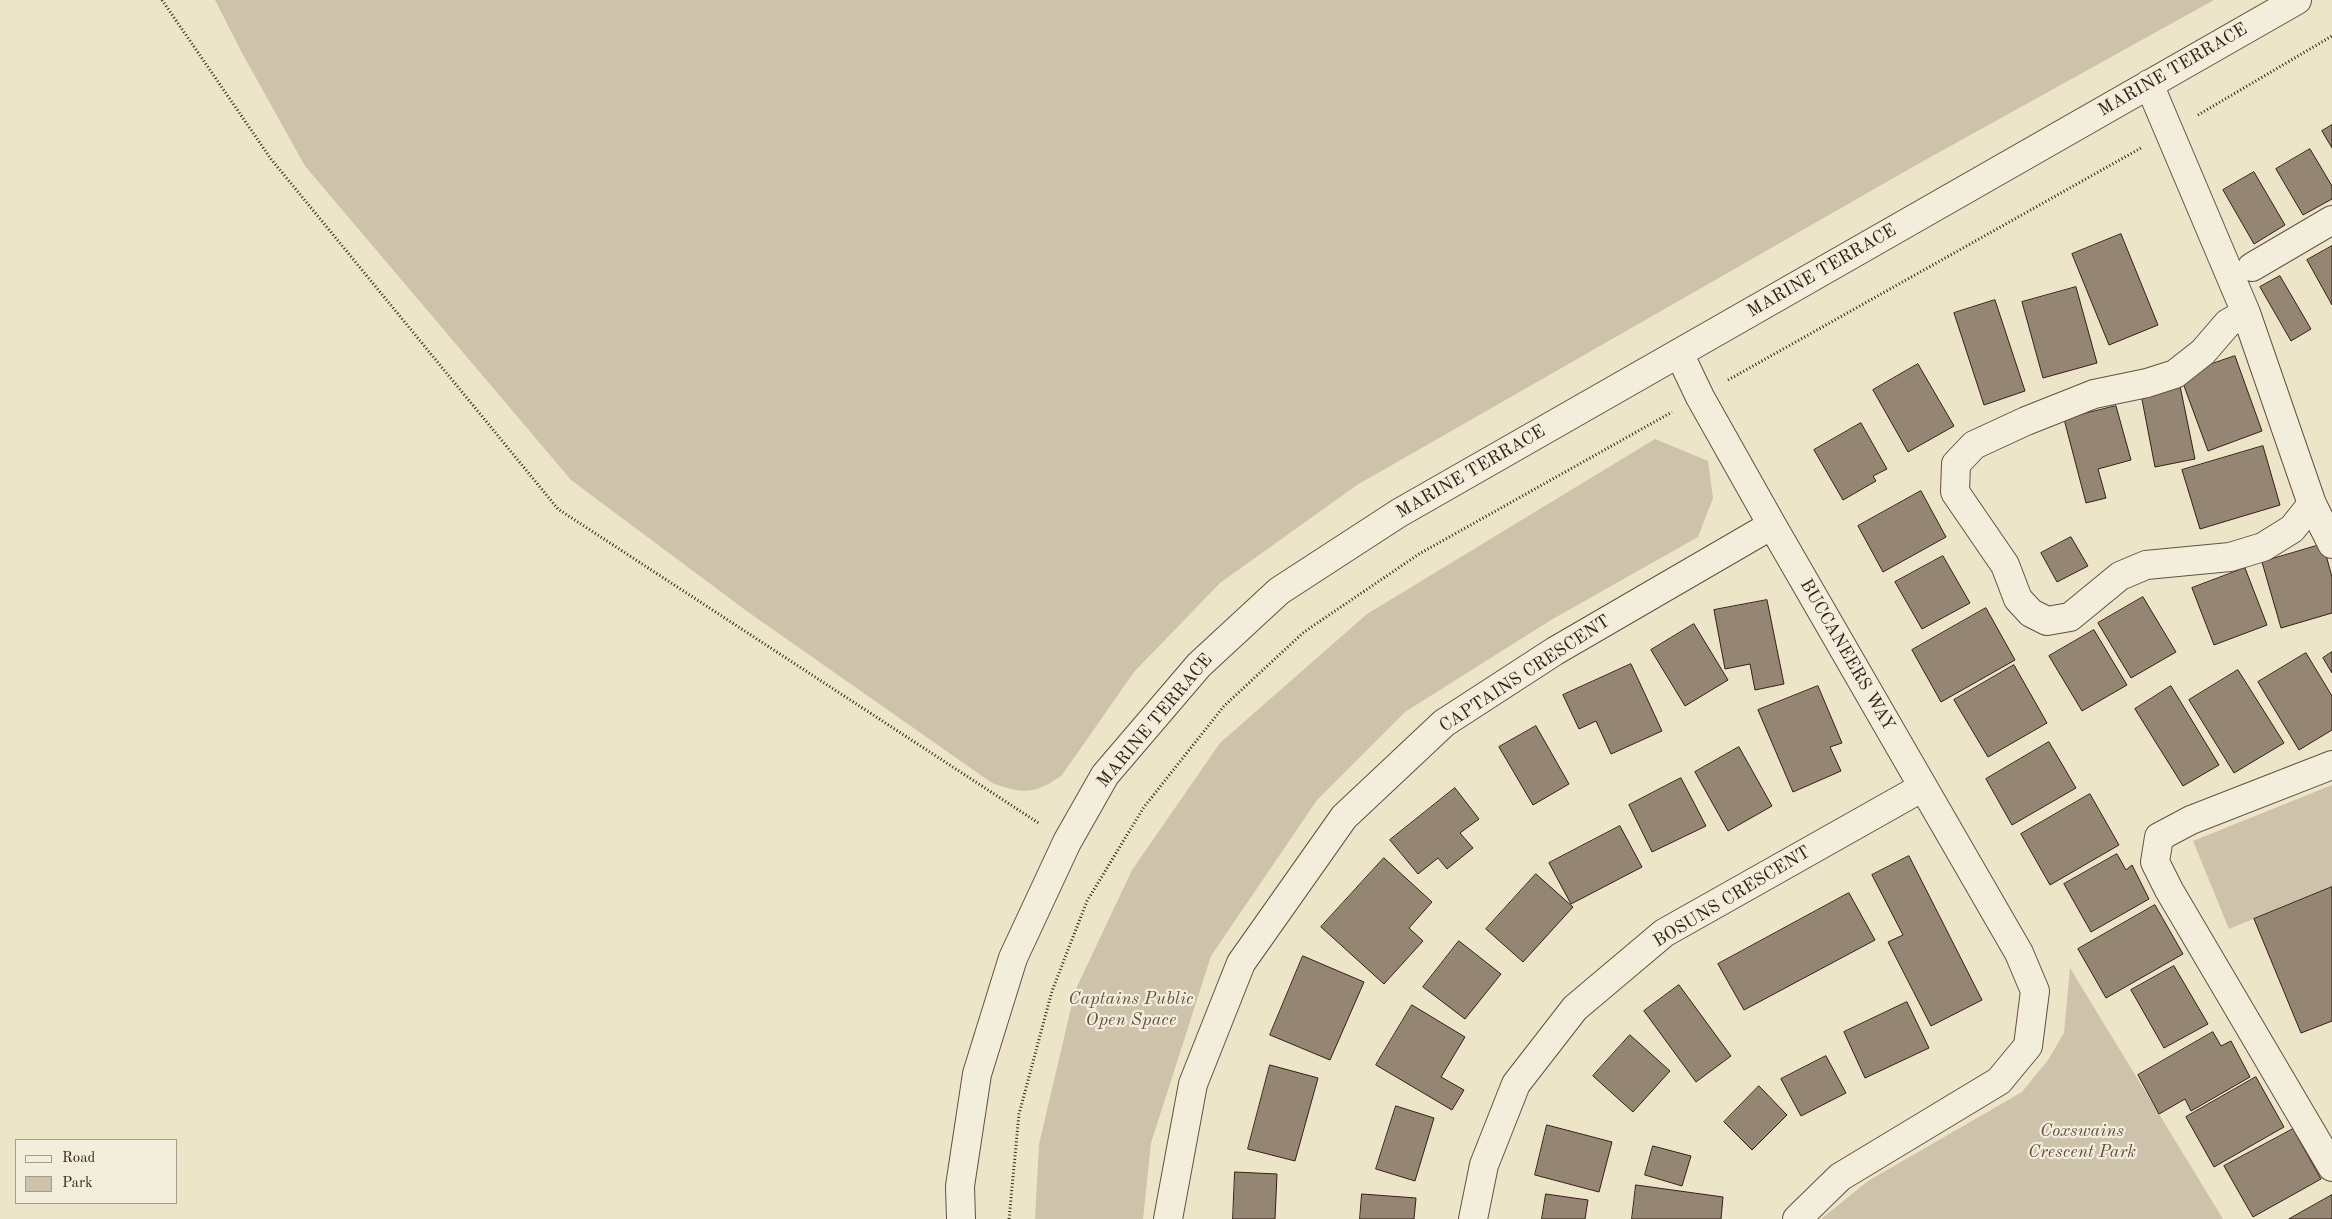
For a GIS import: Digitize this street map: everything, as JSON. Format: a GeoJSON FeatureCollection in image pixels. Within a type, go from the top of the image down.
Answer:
{"type":"FeatureCollection","features":[{"type":"Feature","properties":{"kind":"street","name":"MARINE TERRACE"},"geometry":{"type":"LineString","coordinates":[[961,1219],[960,1186],[977,1074],[1013,958],[1068,842],[1105,775],[1199,665],[1279,591],[1399,513],[2297,0]]}},
{"type":"Feature","properties":{"kind":"street"},"geometry":{"type":"LineString","coordinates":[[2149,84],[2246,313],[2312,504],[2332,544]]}},
{"type":"Feature","properties":{"kind":"street"},"geometry":{"type":"LineString","coordinates":[[2252,267],[2332,220]]}},
{"type":"Feature","properties":{"kind":"street"},"geometry":{"type":"LineString","coordinates":[[2246,313],[2228,324],[2203,352],[2175,374],[2147,383],[2094,394],[2026,421],[1974,445],[1956,464],[1955,492],[2005,565],[2018,599],[2031,613],[2047,621],[2070,617],[2120,576],[2146,565],[2230,557],[2263,547],[2292,529],[2312,504]]}},
{"type":"Feature","properties":{"kind":"street","name":"BUCCANEERS WAY"},"geometry":{"type":"LineString","coordinates":[[1679,353],[1700,397],[1772,525],[2020,954],[2035,991],[2028,1046],[1998,1081],[1840,1176],[1797,1219]]}},
{"type":"Feature","properties":{"kind":"street","name":"CAPTAINS CRESCENT"},"geometry":{"type":"LineString","coordinates":[[1168,1219],[1193,1084],[1241,963],[1344,817],[1444,723],[1555,651],[1772,525]]}},
{"type":"Feature","properties":{"kind":"street"},"geometry":{"type":"LineString","coordinates":[[2332,765],[2192,820],[2159,837],[2155,862],[2169,890],[2332,1167]]}},
{"type":"Feature","properties":{"kind":"street","name":"BOSUNS CRESCENT"},"geometry":{"type":"LineString","coordinates":[[1474,1219],[1484,1165],[1516,1084],[1575,1008],[1664,933],[1923,787]]}},
{"type":"Feature","properties":{"kind":"path"},"geometry":{"type":"LineString","coordinates":[[162,0],[271,159],[558,509],[1068,842]]}},
{"type":"Feature","properties":{"kind":"path"},"geometry":{"type":"LineString","coordinates":[[2192,119],[2332,36]]}},
{"type":"Feature","properties":{"kind":"path"},"geometry":{"type":"LineString","coordinates":[[1738,374],[2145,146]]}},
{"type":"Feature","properties":{"kind":"path"},"geometry":{"type":"LineString","coordinates":[[1009,1219],[1019,1114],[1052,991],[1087,901],[1144,807],[1224,706],[1304,632],[1419,554],[1666,416]]}},
{"type":"Feature","properties":{"kind":"green space"},"geometry":{"type":"Polygon","coordinates":[[[215,0],[2214,0],[1918,164],[1357,485],[1220,583],[1134,672],[1062,775],[1044,786],[1028,791],[1020,791],[992,783],[748,612],[571,480],[305,166],[242,53],[215,0]]]}},
{"type":"Feature","properties":{"kind":"green space","name":"Captains Public Open Space"},"geometry":{"type":"Polygon","coordinates":[[[1655,439],[1708,461],[1713,498],[1698,537],[1551,620],[1405,712],[1317,800],[1211,956],[1151,1143],[1143,1219],[1035,1219],[1039,1144],[1075,991],[1132,870],[1220,743],[1367,614],[1655,439]]]}},
{"type":"Feature","properties":{"kind":"green space"},"geometry":{"type":"Polygon","coordinates":[[[2332,785],[2332,887],[2229,929],[2193,841],[2332,785]]]}},
{"type":"Feature","properties":{"kind":"green space","name":"Coxswains Crescent Park"},"geometry":{"type":"Polygon","coordinates":[[[2070,968],[2223,1219],[1821,1219],[1868,1181],[2022,1092],[2048,1060],[2064,1033],[2070,968]]]}},
{"type":"Feature","properties":{"kind":"building"},"geometry":{"type":"Polygon","coordinates":[[[2332,125],[2332,148],[2322,131],[2332,125]]]}},
{"type":"Feature","properties":{"kind":"building"},"geometry":{"type":"Polygon","coordinates":[[[2310,149],[2332,186],[2332,199],[2303,215],[2276,169],[2310,149]]]}},
{"type":"Feature","properties":{"kind":"building"},"geometry":{"type":"Polygon","coordinates":[[[2254,172],[2285,225],[2254,244],[2223,190],[2254,172]]]}},
{"type":"Feature","properties":{"kind":"building"},"geometry":{"type":"Polygon","coordinates":[[[2121,234],[2158,325],[2109,345],[2072,254],[2121,234]]]}},
{"type":"Feature","properties":{"kind":"building"},"geometry":{"type":"Polygon","coordinates":[[[2332,246],[2332,305],[2307,260],[2332,246]]]}},
{"type":"Feature","properties":{"kind":"building"},"geometry":{"type":"Polygon","coordinates":[[[2280,276],[2311,329],[2291,341],[2260,287],[2280,276]]]}},
{"type":"Feature","properties":{"kind":"building"},"geometry":{"type":"Polygon","coordinates":[[[2076,287],[2097,363],[2043,378],[2022,302],[2076,287]]]}},
{"type":"Feature","properties":{"kind":"building"},"geometry":{"type":"Polygon","coordinates":[[[1995,300],[2025,391],[1984,405],[1954,313],[1995,300]]]}},
{"type":"Feature","properties":{"kind":"building"},"geometry":{"type":"Polygon","coordinates":[[[2235,356],[2262,431],[2208,451],[2180,375],[2235,356]]]}},
{"type":"Feature","properties":{"kind":"building"},"geometry":{"type":"Polygon","coordinates":[[[1918,364],[1954,426],[1908,452],[1873,390],[1918,364]]]}},
{"type":"Feature","properties":{"kind":"building"},"geometry":{"type":"Polygon","coordinates":[[[2179,381],[2195,459],[2155,467],[2140,389],[2179,381]]]}},
{"type":"Feature","properties":{"kind":"building"},"geometry":{"type":"Polygon","coordinates":[[[2116,406],[2131,460],[2098,469],[2106,498],[2086,503],[2064,419],[2116,406]]]}},
{"type":"Feature","properties":{"kind":"building"},"geometry":{"type":"Polygon","coordinates":[[[1861,423],[1887,469],[1873,476],[1876,481],[1843,500],[1814,450],[1861,423]]]}},
{"type":"Feature","properties":{"kind":"building"},"geometry":{"type":"Polygon","coordinates":[[[2263,446],[2280,505],[2200,529],[2182,470],[2263,446]]]}},
{"type":"Feature","properties":{"kind":"building"},"geometry":{"type":"Polygon","coordinates":[[[1921,491],[1946,537],[1883,572],[1858,526],[1921,491]]]}},
{"type":"Feature","properties":{"kind":"building"},"geometry":{"type":"Polygon","coordinates":[[[2071,537],[2088,566],[2057,582],[2041,553],[2071,537]]]}},
{"type":"Feature","properties":{"kind":"building"},"geometry":{"type":"Polygon","coordinates":[[[2323,544],[2332,577],[2332,613],[2281,628],[2262,562],[2323,544]]]}},
{"type":"Feature","properties":{"kind":"building"},"geometry":{"type":"Polygon","coordinates":[[[1943,556],[1970,603],[1922,629],[1895,582],[1943,556]]]}},
{"type":"Feature","properties":{"kind":"building"},"geometry":{"type":"Polygon","coordinates":[[[2245,568],[2267,625],[2214,645],[2192,588],[2245,568]]]}},
{"type":"Feature","properties":{"kind":"building"},"geometry":{"type":"Polygon","coordinates":[[[2143,597],[2176,652],[2131,678],[2098,623],[2143,597]]]}},
{"type":"Feature","properties":{"kind":"building"},"geometry":{"type":"Polygon","coordinates":[[[1767,600],[1784,684],[1755,690],[1750,664],[1725,669],[1714,610],[1767,600]]]}},
{"type":"Feature","properties":{"kind":"building"},"geometry":{"type":"Polygon","coordinates":[[[1986,608],[2015,660],[1941,702],[1912,650],[1986,608]]]}},
{"type":"Feature","properties":{"kind":"building"},"geometry":{"type":"Polygon","coordinates":[[[1694,624],[1728,680],[1685,706],[1651,650],[1694,624]]]}},
{"type":"Feature","properties":{"kind":"building"},"geometry":{"type":"Polygon","coordinates":[[[2094,630],[2127,685],[2082,711],[2049,656],[2094,630]]]}},
{"type":"Feature","properties":{"kind":"building"},"geometry":{"type":"Polygon","coordinates":[[[2332,652],[2332,673],[2323,658],[2332,652]]]}},
{"type":"Feature","properties":{"kind":"building"},"geometry":{"type":"Polygon","coordinates":[[[2306,653],[2332,696],[2332,730],[2299,750],[2258,682],[2306,653]]]}},
{"type":"Feature","properties":{"kind":"building"},"geometry":{"type":"Polygon","coordinates":[[[1631,664],[1662,731],[1611,754],[1596,721],[1579,729],[1563,695],[1631,664]]]}},
{"type":"Feature","properties":{"kind":"building"},"geometry":{"type":"Polygon","coordinates":[[[2014,665],[2047,723],[1988,757],[1954,700],[2014,665]]]}},
{"type":"Feature","properties":{"kind":"building"},"geometry":{"type":"Polygon","coordinates":[[[2238,670],[2284,743],[2234,773],[2189,700],[2238,670]]]}},
{"type":"Feature","properties":{"kind":"building"},"geometry":{"type":"Polygon","coordinates":[[[1818,686],[1842,743],[1830,747],[1841,771],[1793,792],[1758,710],[1818,686]]]}},
{"type":"Feature","properties":{"kind":"building"},"geometry":{"type":"Polygon","coordinates":[[[2171,686],[2219,765],[2183,786],[2135,709],[2171,686]]]}},
{"type":"Feature","properties":{"kind":"building"},"geometry":{"type":"Polygon","coordinates":[[[1536,726],[1569,784],[1533,805],[1499,747],[1536,726]]]}},
{"type":"Feature","properties":{"kind":"building"},"geometry":{"type":"Polygon","coordinates":[[[2049,742],[2076,788],[2012,825],[1986,779],[2049,742]]]}},
{"type":"Feature","properties":{"kind":"building"},"geometry":{"type":"Polygon","coordinates":[[[1739,747],[1772,806],[1728,831],[1695,772],[1739,747]]]}},
{"type":"Feature","properties":{"kind":"building"},"geometry":{"type":"Polygon","coordinates":[[[1681,778],[1706,826],[1652,852],[1629,805],[1681,778]]]}},
{"type":"Feature","properties":{"kind":"building"},"geometry":{"type":"Polygon","coordinates":[[[1455,788],[1479,819],[1460,833],[1473,848],[1447,869],[1438,858],[1418,874],[1390,840],[1455,788]]]}},
{"type":"Feature","properties":{"kind":"building"},"geometry":{"type":"Polygon","coordinates":[[[2090,794],[2119,845],[2050,885],[2021,834],[2090,794]]]}},
{"type":"Feature","properties":{"kind":"building"},"geometry":{"type":"Polygon","coordinates":[[[1620,826],[1642,867],[1571,904],[1549,863],[1620,826]]]}},
{"type":"Feature","properties":{"kind":"building"},"geometry":{"type":"Polygon","coordinates":[[[2117,854],[2126,870],[2132,865],[2149,899],[2091,932],[2064,884],[2117,854]]]}},
{"type":"Feature","properties":{"kind":"building"},"geometry":{"type":"Polygon","coordinates":[[[1909,856],[1982,1000],[1931,1026],[1888,942],[1903,935],[1872,875],[1909,856]]]}},
{"type":"Feature","properties":{"kind":"building"},"geometry":{"type":"Polygon","coordinates":[[[1384,858],[1432,902],[1409,928],[1423,941],[1384,984],[1321,927],[1384,858]]]}},
{"type":"Feature","properties":{"kind":"building"},"geometry":{"type":"Polygon","coordinates":[[[1536,874],[1573,907],[1523,962],[1486,929],[1536,874]]]}},
{"type":"Feature","properties":{"kind":"building"},"geometry":{"type":"Polygon","coordinates":[[[2332,887],[2332,1021],[2301,1033],[2254,919],[2332,887]]]}},
{"type":"Feature","properties":{"kind":"building"},"geometry":{"type":"Polygon","coordinates":[[[1849,893],[1875,940],[1744,1010],[1718,964],[1849,893]]]}},
{"type":"Feature","properties":{"kind":"building"},"geometry":{"type":"Polygon","coordinates":[[[2155,905],[2183,954],[2106,998],[2078,949],[2155,905]]]}},
{"type":"Feature","properties":{"kind":"building"},"geometry":{"type":"Polygon","coordinates":[[[1459,941],[1501,974],[1465,1019],[1423,987],[1459,941]]]}},
{"type":"Feature","properties":{"kind":"building"},"geometry":{"type":"Polygon","coordinates":[[[1303,956],[1364,982],[1330,1060],[1270,1035],[1303,956]]]}},
{"type":"Feature","properties":{"kind":"building"},"geometry":{"type":"Polygon","coordinates":[[[2174,966],[2208,1024],[2164,1048],[2131,990],[2174,966]]]}},
{"type":"Feature","properties":{"kind":"building"},"geometry":{"type":"Polygon","coordinates":[[[1679,985],[1731,1056],[1696,1082],[1644,1011],[1679,985]]]}},
{"type":"Feature","properties":{"kind":"building"},"geometry":{"type":"Polygon","coordinates":[[[1907,1002],[1929,1048],[1865,1078],[1844,1032],[1907,1002]]]}},
{"type":"Feature","properties":{"kind":"building"},"geometry":{"type":"Polygon","coordinates":[[[1412,1005],[1465,1037],[1441,1077],[1464,1090],[1452,1110],[1376,1065],[1412,1005]]]}},
{"type":"Feature","properties":{"kind":"building"},"geometry":{"type":"Polygon","coordinates":[[[2213,1032],[2221,1046],[2231,1041],[2250,1077],[2191,1111],[2185,1099],[2159,1114],[2138,1075],[2213,1032]]]}},
{"type":"Feature","properties":{"kind":"building"},"geometry":{"type":"Polygon","coordinates":[[[1630,1035],[1670,1071],[1633,1112],[1593,1076],[1630,1035]]]}},
{"type":"Feature","properties":{"kind":"building"},"geometry":{"type":"Polygon","coordinates":[[[1826,1056],[1846,1093],[1801,1116],[1781,1079],[1826,1056]]]}},
{"type":"Feature","properties":{"kind":"building"},"geometry":{"type":"Polygon","coordinates":[[[1270,1065],[1318,1078],[1295,1161],[1248,1149],[1270,1065]]]}},
{"type":"Feature","properties":{"kind":"building"},"geometry":{"type":"Polygon","coordinates":[[[2256,1077],[2284,1127],[2214,1167],[2186,1117],[2256,1077]]]}},
{"type":"Feature","properties":{"kind":"building"},"geometry":{"type":"Polygon","coordinates":[[[1759,1086],[1787,1115],[1752,1150],[1724,1122],[1759,1086]]]}},
{"type":"Feature","properties":{"kind":"building"},"geometry":{"type":"Polygon","coordinates":[[[1396,1106],[1434,1118],[1415,1181],[1376,1169],[1396,1106]]]}},
{"type":"Feature","properties":{"kind":"building"},"geometry":{"type":"Polygon","coordinates":[[[1547,1125],[1612,1142],[1599,1192],[1535,1175],[1547,1125]]]}},
{"type":"Feature","properties":{"kind":"building"},"geometry":{"type":"Polygon","coordinates":[[[2293,1129],[2321,1179],[2253,1217],[2224,1166],[2293,1129]]]}},
{"type":"Feature","properties":{"kind":"building"},"geometry":{"type":"Polygon","coordinates":[[[1653,1146],[1691,1156],[1682,1186],[1645,1175],[1653,1146]]]}},
{"type":"Feature","properties":{"kind":"building"},"geometry":{"type":"Polygon","coordinates":[[[1235,1172],[1277,1174],[1275,1219],[1233,1219],[1235,1172]]]}},
{"type":"Feature","properties":{"kind":"building"},"geometry":{"type":"Polygon","coordinates":[[[1636,1185],[1723,1197],[1721,1219],[1632,1219],[1636,1185]]]}},
{"type":"Feature","properties":{"kind":"building"},"geometry":{"type":"Polygon","coordinates":[[[1362,1194],[1416,1198],[1414,1219],[1360,1219],[1362,1194]]]}},
{"type":"Feature","properties":{"kind":"building"},"geometry":{"type":"Polygon","coordinates":[[[1546,1194],[1588,1200],[1585,1219],[1542,1219],[1546,1194]]]}},
{"type":"Feature","properties":{"kind":"building"},"geometry":{"type":"Polygon","coordinates":[[[2332,1195],[2332,1219],[2289,1219],[2332,1195]]]}}]}
